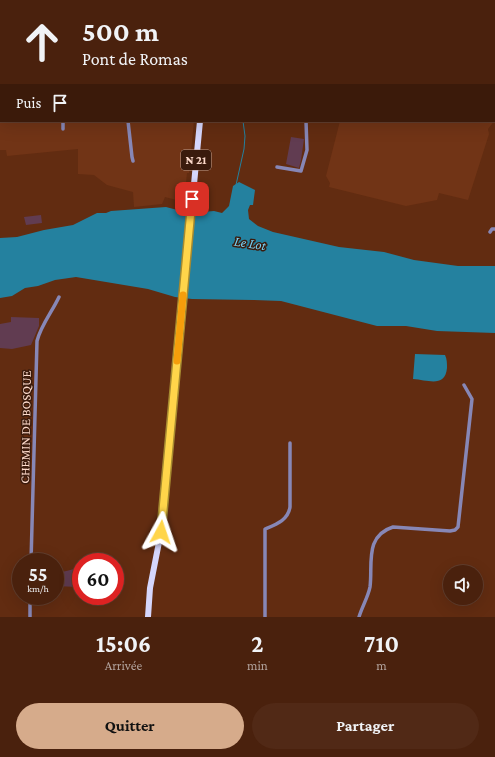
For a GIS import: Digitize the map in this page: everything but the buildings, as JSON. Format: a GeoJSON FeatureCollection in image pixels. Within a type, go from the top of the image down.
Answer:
{"type":"FeatureCollection","features":[{"type":"Feature","properties":{"kind":"main road","name":"N 21"},"geometry":{"type":"LineString","coordinates":[[148,617],[152,576],[161,532],[200,122]]}},
{"type":"Feature","properties":{"kind":"main road","name":"N 21"},"geometry":{"type":"LineString","coordinates":[[149,598],[152,617]]}},
{"type":"Feature","properties":{"kind":"street"},"geometry":{"type":"LineString","coordinates":[[63,122],[64,130]]}},
{"type":"Feature","properties":{"kind":"street"},"geometry":{"type":"LineString","coordinates":[[128,122],[133,161]]}},
{"type":"Feature","properties":{"kind":"street"},"geometry":{"type":"LineString","coordinates":[[277,167],[301,171],[307,150],[306,122]]}},
{"type":"Feature","properties":{"kind":"street"},"geometry":{"type":"LineString","coordinates":[[490,232],[492,229],[495,229]]}},
{"type":"Feature","properties":{"kind":"street","name":"CHEMIN DE BOSQUE"},"geometry":{"type":"LineString","coordinates":[[31,553],[37,341],[41,328],[55,307],[59,297]]}},
{"type":"Feature","properties":{"kind":"street"},"geometry":{"type":"LineString","coordinates":[[359,617],[370,586],[370,554],[374,543],[381,534],[392,527],[450,531],[455,530],[458,527],[472,399],[464,385]]}},
{"type":"Feature","properties":{"kind":"street"},"geometry":{"type":"LineString","coordinates":[[265,617],[265,529],[285,519],[289,513],[290,443]]}},
{"type":"Feature","properties":{"kind":"street"},"geometry":{"type":"LineString","coordinates":[[30,605],[30,617]]}},
{"type":"Feature","properties":{"kind":"shaded area"},"geometry":{"type":"Polygon","coordinates":[[[0,122],[194,122],[189,173],[187,173],[184,202],[165,197],[162,204],[134,207],[133,192],[107,185],[94,175],[78,174],[78,149],[7,156],[6,150],[0,150],[0,122]]]}},
{"type":"Feature","properties":{"kind":"shaded area"},"geometry":{"type":"Polygon","coordinates":[[[340,122],[493,122],[488,129],[489,134],[468,200],[439,193],[437,200],[406,206],[329,187],[330,183],[326,176],[340,122]]]}},
{"type":"Feature","properties":{"kind":"shaded area"},"geometry":{"type":"Polygon","coordinates":[[[291,137],[304,139],[299,168],[286,164],[291,137]]]}},
{"type":"Feature","properties":{"kind":"shaded area"},"geometry":{"type":"Polygon","coordinates":[[[41,215],[42,223],[26,225],[24,217],[41,215]]]}},
{"type":"Feature","properties":{"kind":"shaded area"},"geometry":{"type":"Polygon","coordinates":[[[11,317],[39,318],[39,326],[31,345],[12,349],[0,348],[0,324],[11,322],[11,317]]]}},
{"type":"Feature","properties":{"kind":"shaded area"},"geometry":{"type":"Polygon","coordinates":[[[72,569],[72,587],[64,586],[64,572],[72,569]]]}},
{"type":"Feature","properties":{"kind":"water","name":"Le Lot"},"geometry":{"type":"Polygon","coordinates":[[[239,182],[255,190],[253,205],[250,205],[248,210],[249,219],[258,226],[273,232],[339,247],[384,252],[414,260],[458,266],[495,266],[495,333],[437,331],[406,326],[377,326],[281,301],[192,299],[175,297],[148,289],[76,277],[55,280],[38,286],[25,288],[12,296],[0,298],[0,238],[17,237],[73,225],[97,213],[106,213],[111,211],[166,207],[189,213],[214,211],[222,213],[229,206],[233,186],[239,182]]]}},
{"type":"Feature","properties":{"kind":"water"},"geometry":{"type":"Polygon","coordinates":[[[415,354],[445,355],[447,360],[446,374],[439,381],[413,379],[415,354]]]}},
{"type":"Feature","properties":{"kind":"waterway"},"geometry":{"type":"LineString","coordinates":[[236,185],[244,149],[245,136],[243,122]]}},
{"type":"Feature","properties":{"kind":"slow traffic"},"geometry":{"type":"LineString","coordinates":[[177,361],[183,295]]}},
{"type":"Feature","properties":{"kind":"route"},"geometry":{"type":"LineString","coordinates":[[161,532],[192,199]]}}]}
